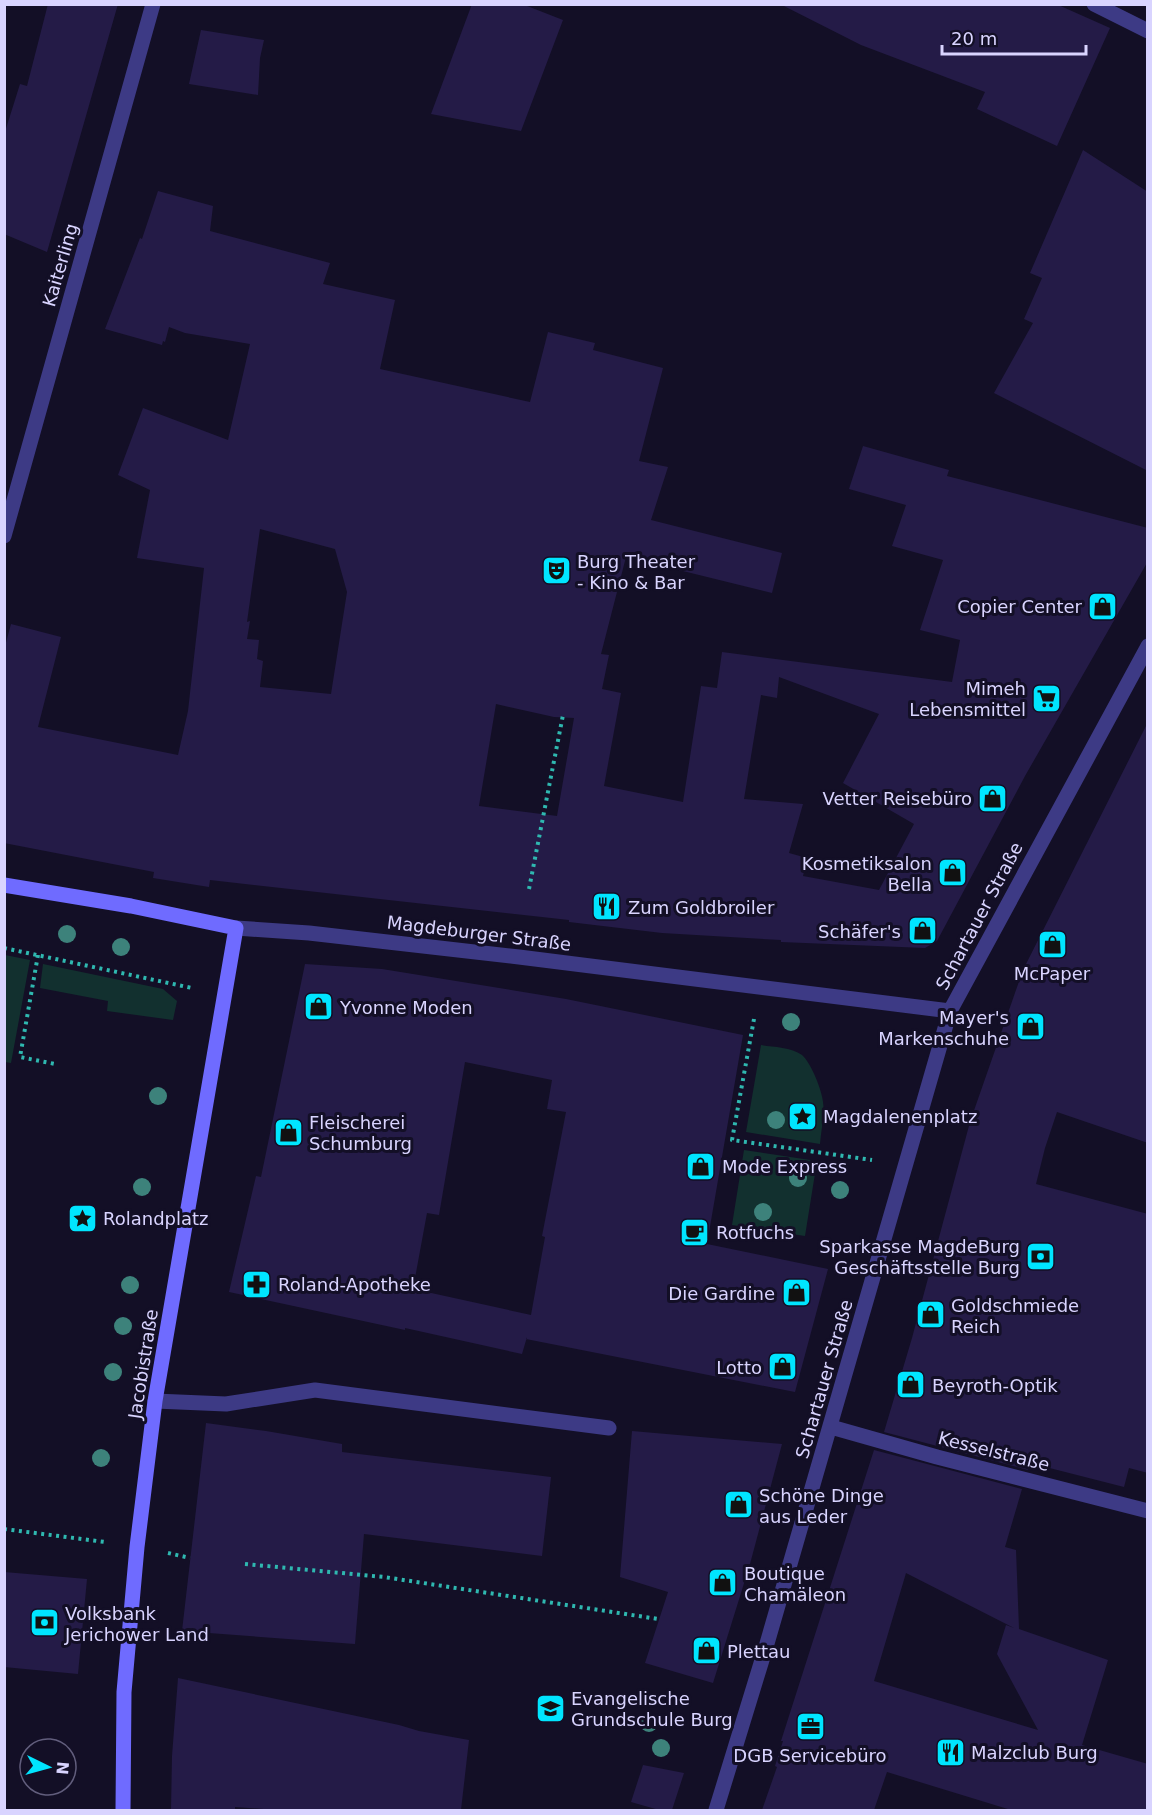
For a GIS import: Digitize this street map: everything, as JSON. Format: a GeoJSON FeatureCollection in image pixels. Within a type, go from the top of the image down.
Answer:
{"type":"FeatureCollection","features":[{"type":"Feature","properties":{"kind":"street","name":"Kaiterling"},"geometry":{"type":"LineString","coordinates":[[4,536],[153,4]]}},
{"type":"Feature","properties":{"kind":"street"},"geometry":{"type":"LineString","coordinates":[[1094,4],[1148,31]]}},
{"type":"Feature","properties":{"kind":"street","name":"Schartauer Straße"},"geometry":{"type":"LineString","coordinates":[[716,1810],[770,1636],[950,1011],[1148,646]]}},
{"type":"Feature","properties":{"kind":"street","name":"Magdeburger Straße"},"geometry":{"type":"LineString","coordinates":[[4,885],[131,906],[236,928],[309,933],[519,957],[950,1011]]}},
{"type":"Feature","properties":{"kind":"street","name":"Jacobistraße"},"geometry":{"type":"LineString","coordinates":[[123,1810],[124,1692],[137,1547],[155,1401],[236,928]]}},
{"type":"Feature","properties":{"kind":"street"},"geometry":{"type":"LineString","coordinates":[[155,1401],[226,1404],[315,1390],[609,1428]]}},
{"type":"Feature","properties":{"kind":"street","name":"Kesselstraße"},"geometry":{"type":"LineString","coordinates":[[831,1427],[937,1457],[1148,1511]]}},
{"type":"Feature","properties":{"kind":"path"},"geometry":{"type":"LineString","coordinates":[[529,889],[563,715]]}},
{"type":"Feature","properties":{"kind":"path"},"geometry":{"type":"LineString","coordinates":[[4,948],[225,996]]}},
{"type":"Feature","properties":{"kind":"path"},"geometry":{"type":"LineString","coordinates":[[38,955],[20,1057],[56,1064]]}},
{"type":"Feature","properties":{"kind":"path"},"geometry":{"type":"LineString","coordinates":[[750,1037],[732,1140],[906,1164]]}},
{"type":"Feature","properties":{"kind":"path"},"geometry":{"type":"LineString","coordinates":[[4,1529],[137,1547]]}},
{"type":"Feature","properties":{"kind":"path"},"geometry":{"type":"LineString","coordinates":[[245,1564],[384,1577],[658,1619]]}},
{"type":"Feature","properties":{"kind":"green space"},"geometry":{"type":"Polygon","coordinates":[[[5,955],[30,960],[11,1063],[5,1062],[5,955]]]}},
{"type":"Feature","properties":{"kind":"green space"},"geometry":{"type":"Polygon","coordinates":[[[43,964],[163,989],[177,1001],[173,1020],[107,1011],[108,1001],[40,988],[43,964]]]}},
{"type":"Feature","properties":{"kind":"green space"},"geometry":{"type":"Polygon","coordinates":[[[761,1045],[793,1050],[802,1055],[809,1064],[823,1102],[820,1144],[746,1132],[761,1045]]]}},
{"type":"Feature","properties":{"kind":"green space"},"geometry":{"type":"Polygon","coordinates":[[[744,1150],[817,1161],[805,1236],[732,1225],[744,1150]]]}},
{"type":"Feature","properties":{"kind":"building"},"geometry":{"type":"Polygon","coordinates":[[[48,4],[118,4],[47,252],[4,234],[4,135],[20,84],[27,86],[48,4]]]}},
{"type":"Feature","properties":{"kind":"building"},"geometry":{"type":"Polygon","coordinates":[[[472,4],[522,4],[563,20],[521,131],[431,114],[472,4]]]}},
{"type":"Feature","properties":{"kind":"building"},"geometry":{"type":"Polygon","coordinates":[[[780,4],[1056,4],[1110,28],[1057,146],[977,109],[985,92],[861,45],[780,4]]]}},
{"type":"Feature","properties":{"kind":"building"},"geometry":{"type":"Polygon","coordinates":[[[201,30],[264,40],[260,58],[258,95],[189,84],[201,30]]]}},
{"type":"Feature","properties":{"kind":"building"},"geometry":{"type":"Polygon","coordinates":[[[1083,150],[1148,192],[1148,471],[994,393],[1033,323],[1024,319],[1042,278],[1030,273],[1083,150]]]}},
{"type":"Feature","properties":{"kind":"building"},"geometry":{"type":"Polygon","coordinates":[[[158,191],[213,206],[210,231],[330,263],[323,284],[395,300],[380,369],[530,402],[548,332],[595,343],[593,350],[663,368],[639,461],[668,467],[651,520],[782,553],[772,593],[626,557],[601,654],[609,655],[602,689],[621,693],[604,786],[683,802],[701,686],[717,688],[722,652],[952,682],[960,640],[920,630],[943,560],[892,546],[906,505],[849,489],[863,446],[949,470],[947,476],[1148,528],[1148,561],[1025,776],[937,941],[925,948],[781,942],[781,940],[662,933],[569,922],[569,920],[210,880],[209,887],[153,878],[154,872],[4,843],[4,650],[11,624],[61,637],[38,727],[178,755],[188,711],[204,568],[137,558],[150,490],[118,475],[143,408],[228,440],[250,344],[185,333],[169,327],[162,345],[105,329],[140,238],[142,239],[158,191]],[[260,529],[247,622],[250,621],[247,639],[259,640],[257,659],[263,661],[260,687],[331,694],[347,592],[335,549],[260,529]],[[779,677],[777,698],[761,695],[744,799],[803,804],[789,853],[807,858],[803,876],[879,890],[914,824],[843,783],[879,714],[779,677]],[[496,704],[479,806],[557,816],[574,718],[554,717],[496,704]]]}},
{"type":"Feature","properties":{"kind":"building"},"geometry":{"type":"Polygon","coordinates":[[[1148,722],[1148,1143],[1057,1112],[1036,1184],[1148,1214],[1148,1473],[1129,1468],[1124,1487],[1030,1463],[1028,1470],[884,1432],[912,1338],[970,1122],[1023,970],[1148,722]]]}},
{"type":"Feature","properties":{"kind":"building"},"geometry":{"type":"Polygon","coordinates":[[[305,964],[382,969],[566,999],[743,1035],[707,1244],[828,1269],[795,1392],[526,1339],[522,1354],[229,1292],[256,1176],[261,1177],[305,964]],[[465,1062],[439,1215],[427,1213],[413,1289],[531,1315],[545,1237],[542,1236],[566,1112],[547,1109],[552,1080],[465,1062]]]}},
{"type":"Feature","properties":{"kind":"building"},"geometry":{"type":"Polygon","coordinates":[[[206,1423],[342,1444],[342,1452],[551,1477],[542,1556],[364,1534],[355,1644],[182,1631],[206,1423]]]}},
{"type":"Feature","properties":{"kind":"building"},"geometry":{"type":"Polygon","coordinates":[[[632,1431],[782,1444],[750,1564],[713,1683],[645,1663],[668,1592],[620,1577],[632,1431]]]}},
{"type":"Feature","properties":{"kind":"building"},"geometry":{"type":"Polygon","coordinates":[[[874,1450],[1022,1489],[1005,1547],[1016,1550],[1019,1629],[1108,1660],[1082,1745],[1148,1764],[1148,1810],[1011,1810],[887,1772],[874,1810],[762,1810],[777,1767],[775,1766],[783,1741],[781,1741],[874,1450]],[[906,1573],[874,1681],[1038,1730],[997,1654],[1006,1625],[1014,1628],[906,1573]]]}},
{"type":"Feature","properties":{"kind":"building","name":"Volksbank Jerichower Land"},"geometry":{"type":"Polygon","coordinates":[[[4,1572],[87,1579],[78,1674],[4,1667],[4,1572]]]}},
{"type":"Feature","properties":{"kind":"building"},"geometry":{"type":"Polygon","coordinates":[[[178,1678],[469,1740],[461,1810],[277,1810],[235,1807],[235,1810],[171,1810],[172,1756],[178,1678]]]}},
{"type":"Feature","properties":{"kind":"building"},"geometry":{"type":"Polygon","coordinates":[[[643,1765],[684,1773],[672,1810],[659,1810],[631,1802],[643,1765]]]}},
{"type":"Feature","properties":{"kind":"place","name":"Burg Theater - Kino & Bar"},"geometry":{"type":"Point","coordinates":[556,571]}},
{"type":"Feature","properties":{"kind":"place","name":"Copier Center"},"geometry":{"type":"Point","coordinates":[1103,606]}},
{"type":"Feature","properties":{"kind":"place","name":"Mimeh Lebensmittel"},"geometry":{"type":"Point","coordinates":[1047,698]}},
{"type":"Feature","properties":{"kind":"place","name":"Vetter Reisebüro"},"geometry":{"type":"Point","coordinates":[993,798]}},
{"type":"Feature","properties":{"kind":"place","name":"Kosmetiksalon Bella"},"geometry":{"type":"Point","coordinates":[953,873]}},
{"type":"Feature","properties":{"kind":"place","name":"Zum Goldbroiler"},"geometry":{"type":"Point","coordinates":[607,907]}},
{"type":"Feature","properties":{"kind":"place","name":"Schäfer's"},"geometry":{"type":"Point","coordinates":[922,931]}},
{"type":"Feature","properties":{"kind":"place","name":"McPaper"},"geometry":{"type":"Point","coordinates":[1052,944]}},
{"type":"Feature","properties":{"kind":"place","name":"Yvonne Moden"},"geometry":{"type":"Point","coordinates":[319,1007]}},
{"type":"Feature","properties":{"kind":"place","name":"Mayer's Markenschuhe"},"geometry":{"type":"Point","coordinates":[1030,1027]}},
{"type":"Feature","properties":{"kind":"place","name":"Magdalenenplatz"},"geometry":{"type":"Point","coordinates":[802,1116]}},
{"type":"Feature","properties":{"kind":"place","name":"Fleischerei Schumburg"},"geometry":{"type":"Point","coordinates":[288,1132]}},
{"type":"Feature","properties":{"kind":"place","name":"Mode Express"},"geometry":{"type":"Point","coordinates":[701,1166]}},
{"type":"Feature","properties":{"kind":"place","name":"Rolandplatz"},"geometry":{"type":"Point","coordinates":[82,1218]}},
{"type":"Feature","properties":{"kind":"place","name":"Rotfuchs"},"geometry":{"type":"Point","coordinates":[695,1232]}},
{"type":"Feature","properties":{"kind":"place","name":"Sparkasse MagdeBurg Geschäftsstelle Burg"},"geometry":{"type":"Point","coordinates":[1041,1256]}},
{"type":"Feature","properties":{"kind":"place","name":"Roland-Apotheke"},"geometry":{"type":"Point","coordinates":[257,1284]}},
{"type":"Feature","properties":{"kind":"place","name":"Die Gardine"},"geometry":{"type":"Point","coordinates":[796,1293]}},
{"type":"Feature","properties":{"kind":"place","name":"Goldschmiede Reich"},"geometry":{"type":"Point","coordinates":[930,1315]}},
{"type":"Feature","properties":{"kind":"place","name":"Lotto"},"geometry":{"type":"Point","coordinates":[783,1367]}},
{"type":"Feature","properties":{"kind":"place","name":"Beyroth-Optik"},"geometry":{"type":"Point","coordinates":[911,1385]}},
{"type":"Feature","properties":{"kind":"place","name":"Schöne Dinge aus Leder"},"geometry":{"type":"Point","coordinates":[738,1505]}},
{"type":"Feature","properties":{"kind":"place","name":"Boutique Chamäleon"},"geometry":{"type":"Point","coordinates":[723,1583]}},
{"type":"Feature","properties":{"kind":"place","name":"Volksbank Jerichower Land"},"geometry":{"type":"Point","coordinates":[44,1623]}},
{"type":"Feature","properties":{"kind":"place","name":"Plettau"},"geometry":{"type":"Point","coordinates":[706,1651]}},
{"type":"Feature","properties":{"kind":"place","name":"Evangelische Grundschule Burg"},"geometry":{"type":"Point","coordinates":[550,1708]}},
{"type":"Feature","properties":{"kind":"place","name":"DGB Servicebüro"},"geometry":{"type":"Point","coordinates":[810,1726]}},
{"type":"Feature","properties":{"kind":"place","name":"Malzclub Burg"},"geometry":{"type":"Point","coordinates":[950,1752]}}]}
